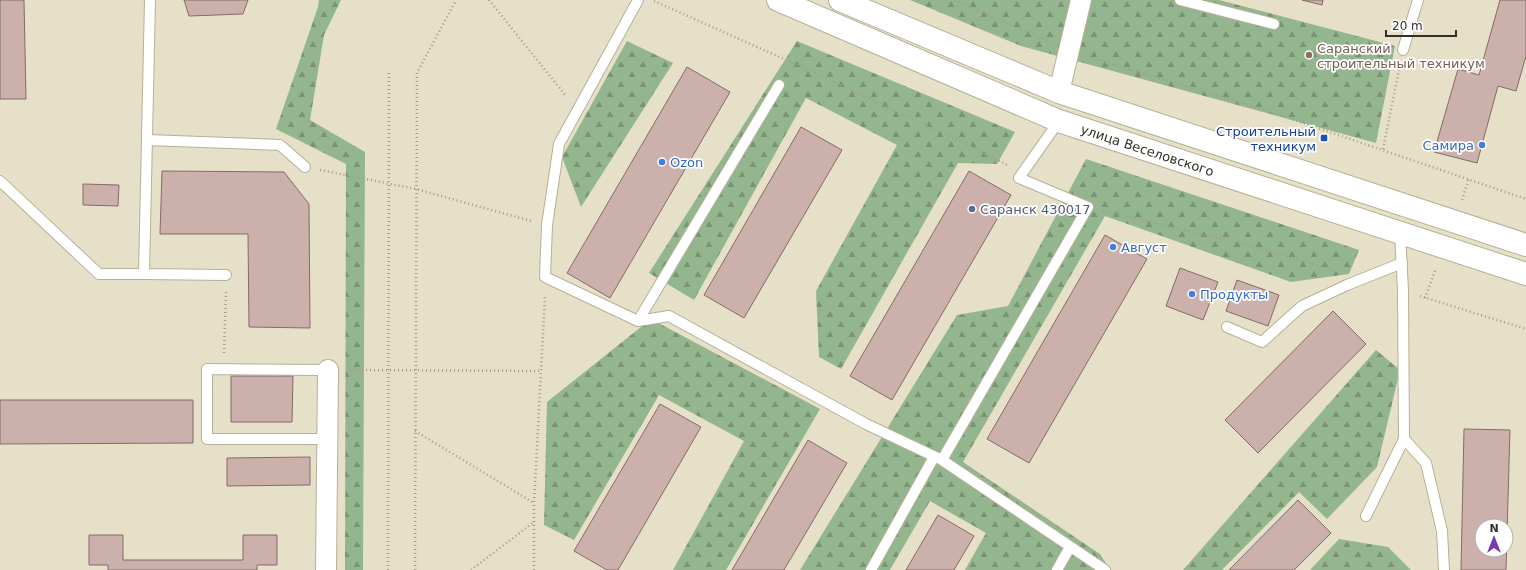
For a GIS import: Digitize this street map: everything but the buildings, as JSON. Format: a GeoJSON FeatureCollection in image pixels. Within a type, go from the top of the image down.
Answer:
{"type":"FeatureCollection","features":[{"type":"Feature","properties":{"kind":"main road","name":"улица Веселовского"},"geometry":{"type":"LineString","coordinates":[[778,0],[1059,121],[1526,274]]}},
{"type":"Feature","properties":{"kind":"main road"},"geometry":{"type":"LineString","coordinates":[[840,0],[1059,92],[1526,245]]}},
{"type":"Feature","properties":{"kind":"main road"},"geometry":{"type":"LineString","coordinates":[[1059,92],[1059,121]]}},
{"type":"Feature","properties":{"kind":"street"},"geometry":{"type":"LineString","coordinates":[[1059,92],[1081,0]]}},
{"type":"Feature","properties":{"kind":"street"},"geometry":{"type":"LineString","coordinates":[[326,570],[327,439],[336,370]]}},
{"type":"Feature","properties":{"kind":"lane"},"geometry":{"type":"LineString","coordinates":[[144,274],[150,0]]}},
{"type":"Feature","properties":{"kind":"lane"},"geometry":{"type":"LineString","coordinates":[[638,0],[559,144],[547,225],[545,277],[638,321],[668,316],[866,424],[938,458],[1104,570]]}},
{"type":"Feature","properties":{"kind":"lane"},"geometry":{"type":"LineString","coordinates":[[1180,0],[1274,24]]}},
{"type":"Feature","properties":{"kind":"lane"},"geometry":{"type":"LineString","coordinates":[[1403,50],[1418,0]]}},
{"type":"Feature","properties":{"kind":"lane"},"geometry":{"type":"LineString","coordinates":[[638,321],[779,86]]}},
{"type":"Feature","properties":{"kind":"lane"},"geometry":{"type":"LineString","coordinates":[[871,570],[1088,208],[1019,178],[1059,121]]}},
{"type":"Feature","properties":{"kind":"lane"},"geometry":{"type":"LineString","coordinates":[[147,140],[280,145],[305,167]]}},
{"type":"Feature","properties":{"kind":"lane"},"geometry":{"type":"LineString","coordinates":[[0,181],[99,274],[226,276]]}},
{"type":"Feature","properties":{"kind":"lane"},"geometry":{"type":"LineString","coordinates":[[1366,516],[1404,439],[1404,291],[1400,232]]}},
{"type":"Feature","properties":{"kind":"lane"},"geometry":{"type":"LineString","coordinates":[[1227,327],[1262,342],[1302,306],[1402,263]]}},
{"type":"Feature","properties":{"kind":"lane"},"geometry":{"type":"LineString","coordinates":[[327,439],[207,439],[207,369],[336,370]]}},
{"type":"Feature","properties":{"kind":"lane"},"geometry":{"type":"LineString","coordinates":[[1404,439],[1426,463],[1442,531],[1444,570]]}},
{"type":"Feature","properties":{"kind":"lane"},"geometry":{"type":"LineString","coordinates":[[1057,570],[1070,547]]}},
{"type":"Feature","properties":{"kind":"path"},"geometry":{"type":"LineString","coordinates":[[415,570],[417,73],[456,0]]}},
{"type":"Feature","properties":{"kind":"path"},"geometry":{"type":"LineString","coordinates":[[489,0],[578,110]]}},
{"type":"Feature","properties":{"kind":"path"},"geometry":{"type":"LineString","coordinates":[[651,0],[786,60],[969,145],[1023,173]]}},
{"type":"Feature","properties":{"kind":"path"},"geometry":{"type":"LineString","coordinates":[[955,0],[1085,56],[1266,110],[1526,199]]}},
{"type":"Feature","properties":{"kind":"path"},"geometry":{"type":"LineString","coordinates":[[1383,149],[1403,50]]}},
{"type":"Feature","properties":{"kind":"path"},"geometry":{"type":"LineString","coordinates":[[388,570],[389,73]]}},
{"type":"Feature","properties":{"kind":"path"},"geometry":{"type":"LineString","coordinates":[[305,167],[416,189],[547,225]]}},
{"type":"Feature","properties":{"kind":"path"},"geometry":{"type":"LineString","coordinates":[[1088,208],[1245,244],[1363,279]]}},
{"type":"Feature","properties":{"kind":"path"},"geometry":{"type":"LineString","coordinates":[[224,369],[226,276]]}},
{"type":"Feature","properties":{"kind":"path"},"geometry":{"type":"LineString","coordinates":[[534,570],[534,503],[545,277]]}},
{"type":"Feature","properties":{"kind":"path"},"geometry":{"type":"LineString","coordinates":[[1404,291],[1526,329]]}},
{"type":"Feature","properties":{"kind":"path"},"geometry":{"type":"LineString","coordinates":[[336,370],[541,371]]}},
{"type":"Feature","properties":{"kind":"path"},"geometry":{"type":"LineString","coordinates":[[415,430],[534,503]]}},
{"type":"Feature","properties":{"kind":"path"},"geometry":{"type":"LineString","coordinates":[[471,570],[534,522]]}},
{"type":"Feature","properties":{"kind":"green space"},"geometry":{"type":"Polygon","coordinates":[[[319,0],[341,0],[324,35],[310,120],[365,152],[363,570],[345,570],[346,164],[276,129],[318,7],[319,0]]]}},
{"type":"Feature","properties":{"kind":"green space"},"geometry":{"type":"Polygon","coordinates":[[[910,0],[1219,0],[1395,46],[1376,143],[1021,46],[910,0]]]}},
{"type":"Feature","properties":{"kind":"green space"},"geometry":{"type":"Polygon","coordinates":[[[627,41],[673,63],[581,207],[562,157],[627,41]]]}},
{"type":"Feature","properties":{"kind":"green space"},"geometry":{"type":"Polygon","coordinates":[[[797,41],[1015,132],[997,164],[958,163],[841,369],[819,357],[816,291],[897,145],[806,98],[694,300],[649,273],[797,41]]]}},
{"type":"Feature","properties":{"kind":"green space"},"geometry":{"type":"Polygon","coordinates":[[[1086,159],[1359,250],[1349,274],[1291,282],[1105,216],[963,462],[1100,554],[1110,570],[965,570],[986,533],[930,501],[890,570],[800,570],[957,315],[1008,306],[1086,159]]]}},
{"type":"Feature","properties":{"kind":"green space"},"geometry":{"type":"Polygon","coordinates":[[[651,319],[820,409],[726,570],[673,570],[744,441],[659,395],[574,540],[544,525],[547,402],[651,319]]]}},
{"type":"Feature","properties":{"kind":"green space"},"geometry":{"type":"Polygon","coordinates":[[[1376,350],[1400,370],[1377,467],[1327,519],[1299,492],[1222,570],[1183,570],[1376,350]]]}},
{"type":"Feature","properties":{"kind":"green space"},"geometry":{"type":"Polygon","coordinates":[[[1339,539],[1388,547],[1411,570],[1310,570],[1339,539]]]}},
{"type":"Feature","properties":{"kind":"place","name":"Саранский строительный техникум"},"geometry":{"type":"Point","coordinates":[1309,55]}},
{"type":"Feature","properties":{"kind":"place","name":"Строительный техникум"},"geometry":{"type":"Point","coordinates":[1324,138]}},
{"type":"Feature","properties":{"kind":"place","name":"Самира"},"geometry":{"type":"Point","coordinates":[1482,145]}},
{"type":"Feature","properties":{"kind":"place","name":"Ozon"},"geometry":{"type":"Point","coordinates":[662,162]}},
{"type":"Feature","properties":{"kind":"place","name":"Саранск 430017"},"geometry":{"type":"Point","coordinates":[972,209]}},
{"type":"Feature","properties":{"kind":"place","name":"Август"},"geometry":{"type":"Point","coordinates":[1113,247]}},
{"type":"Feature","properties":{"kind":"place","name":"Продукты"},"geometry":{"type":"Point","coordinates":[1192,294]}}]}
